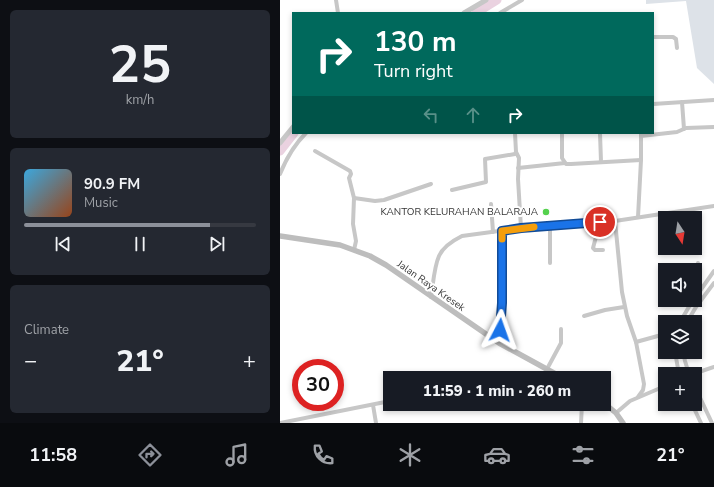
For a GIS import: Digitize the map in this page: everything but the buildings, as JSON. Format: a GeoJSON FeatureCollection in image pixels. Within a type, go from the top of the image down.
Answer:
{"type":"FeatureCollection","features":[{"type":"Feature","properties":{"kind":"main road","name":"Jalan Raya Kresek"},"geometry":{"type":"LineString","coordinates":[[280,236],[340,245],[370,256],[499,343],[547,370]]}},
{"type":"Feature","properties":{"kind":"main road"},"geometry":{"type":"LineString","coordinates":[[611,409],[623,423]]}},
{"type":"Feature","properties":{"kind":"street"},"geometry":{"type":"LineString","coordinates":[[336,0],[338,12]]}},
{"type":"Feature","properties":{"kind":"street"},"geometry":{"type":"LineString","coordinates":[[466,12],[486,0]]}},
{"type":"Feature","properties":{"kind":"street"},"geometry":{"type":"LineString","coordinates":[[502,12],[522,0]]}},
{"type":"Feature","properties":{"kind":"street"},"geometry":{"type":"LineString","coordinates":[[654,37],[673,36],[676,39],[677,48]]}},
{"type":"Feature","properties":{"kind":"street"},"geometry":{"type":"LineString","coordinates":[[654,104],[714,100]]}},
{"type":"Feature","properties":{"kind":"street"},"geometry":{"type":"LineString","coordinates":[[682,102],[684,129]]}},
{"type":"Feature","properties":{"kind":"street"},"geometry":{"type":"LineString","coordinates":[[654,133],[677,132],[694,127],[714,126]]}},
{"type":"Feature","properties":{"kind":"street"},"geometry":{"type":"LineString","coordinates":[[280,143],[292,128]]}},
{"type":"Feature","properties":{"kind":"street"},"geometry":{"type":"LineString","coordinates":[[280,174],[285,160],[305,134]]}},
{"type":"Feature","properties":{"kind":"street"},"geometry":{"type":"LineString","coordinates":[[514,134],[516,152],[519,158],[518,168],[521,228]]}},
{"type":"Feature","properties":{"kind":"street"},"geometry":{"type":"LineString","coordinates":[[562,134],[562,158],[565,163]]}},
{"type":"Feature","properties":{"kind":"street"},"geometry":{"type":"LineString","coordinates":[[600,134],[601,162]]}},
{"type":"Feature","properties":{"kind":"street"},"geometry":{"type":"LineString","coordinates":[[638,217],[641,134]]}},
{"type":"Feature","properties":{"kind":"street"},"geometry":{"type":"LineString","coordinates":[[315,151],[350,173],[354,198],[353,224],[356,242],[354,250]]}},
{"type":"Feature","properties":{"kind":"street"},"geometry":{"type":"LineString","coordinates":[[452,190],[485,182],[486,159],[512,155],[516,152]]}},
{"type":"Feature","properties":{"kind":"street"},"geometry":{"type":"LineString","coordinates":[[518,168],[565,163],[571,164],[641,160]]}},
{"type":"Feature","properties":{"kind":"street"},"geometry":{"type":"LineString","coordinates":[[354,198],[375,201],[384,200],[431,184]]}},
{"type":"Feature","properties":{"kind":"street"},"geometry":{"type":"LineString","coordinates":[[491,204],[493,232]]}},
{"type":"Feature","properties":{"kind":"street"},"geometry":{"type":"LineString","coordinates":[[431,297],[438,257],[454,240],[462,236],[521,228],[600,222],[714,206]]}},
{"type":"Feature","properties":{"kind":"street"},"geometry":{"type":"LineString","coordinates":[[615,220],[624,307],[636,342],[644,384],[643,390],[638,397]]}},
{"type":"Feature","properties":{"kind":"street"},"geometry":{"type":"LineString","coordinates":[[600,222],[593,248],[595,250],[603,250]]}},
{"type":"Feature","properties":{"kind":"street"},"geometry":{"type":"LineString","coordinates":[[550,226],[550,263]]}},
{"type":"Feature","properties":{"kind":"street"},"geometry":{"type":"LineString","coordinates":[[499,343],[502,303],[502,231]]}},
{"type":"Feature","properties":{"kind":"street"},"geometry":{"type":"LineString","coordinates":[[702,288],[714,272]]}},
{"type":"Feature","properties":{"kind":"street"},"geometry":{"type":"LineString","coordinates":[[702,296],[714,283]]}},
{"type":"Feature","properties":{"kind":"street"},"geometry":{"type":"LineString","coordinates":[[584,316],[605,310],[624,307]]}},
{"type":"Feature","properties":{"kind":"street"},"geometry":{"type":"LineString","coordinates":[[547,370],[561,343],[561,329]]}},
{"type":"Feature","properties":{"kind":"street"},"geometry":{"type":"LineString","coordinates":[[636,342],[658,336]]}},
{"type":"Feature","properties":{"kind":"street"},"geometry":{"type":"LineString","coordinates":[[702,371],[714,367]]}},
{"type":"Feature","properties":{"kind":"street"},"geometry":{"type":"LineString","coordinates":[[616,414],[630,401],[658,389]]}},
{"type":"Feature","properties":{"kind":"street"},"geometry":{"type":"LineString","coordinates":[[280,423],[383,403]]}},
{"type":"Feature","properties":{"kind":"street"},"geometry":{"type":"LineString","coordinates":[[373,405],[376,423]]}},
{"type":"Feature","properties":{"kind":"street"},"geometry":{"type":"LineString","coordinates":[[581,423],[582,411]]}},
{"type":"Feature","properties":{"kind":"street"},"geometry":{"type":"LineString","coordinates":[[701,412],[701,423]]}},
{"type":"Feature","properties":{"kind":"street"},"geometry":{"type":"LineString","coordinates":[[701,412],[712,423]]}},
{"type":"Feature","properties":{"kind":"shaded area"},"geometry":{"type":"Polygon","coordinates":[[[646,0],[714,0],[714,84],[697,68],[686,1],[646,4],[646,0]]]}},
{"type":"Feature","properties":{"kind":"waterway"},"geometry":{"type":"LineString","coordinates":[[478,12],[497,0]]}},
{"type":"Feature","properties":{"kind":"waterway"},"geometry":{"type":"LineString","coordinates":[[280,151],[293,134]]}},
{"type":"Feature","properties":{"kind":"slow traffic"},"geometry":{"type":"LineString","coordinates":[[502,239],[502,231],[534,227]]}},
{"type":"Feature","properties":{"kind":"place","name":"KANTOR KELURAHAN BALARAJA"},"geometry":{"type":"Point","coordinates":[546,212]}},
{"type":"Feature","properties":{"kind":"route"},"geometry":{"type":"LineString","coordinates":[[500,330],[502,303],[502,231],[521,228],[600,222]]}}]}
